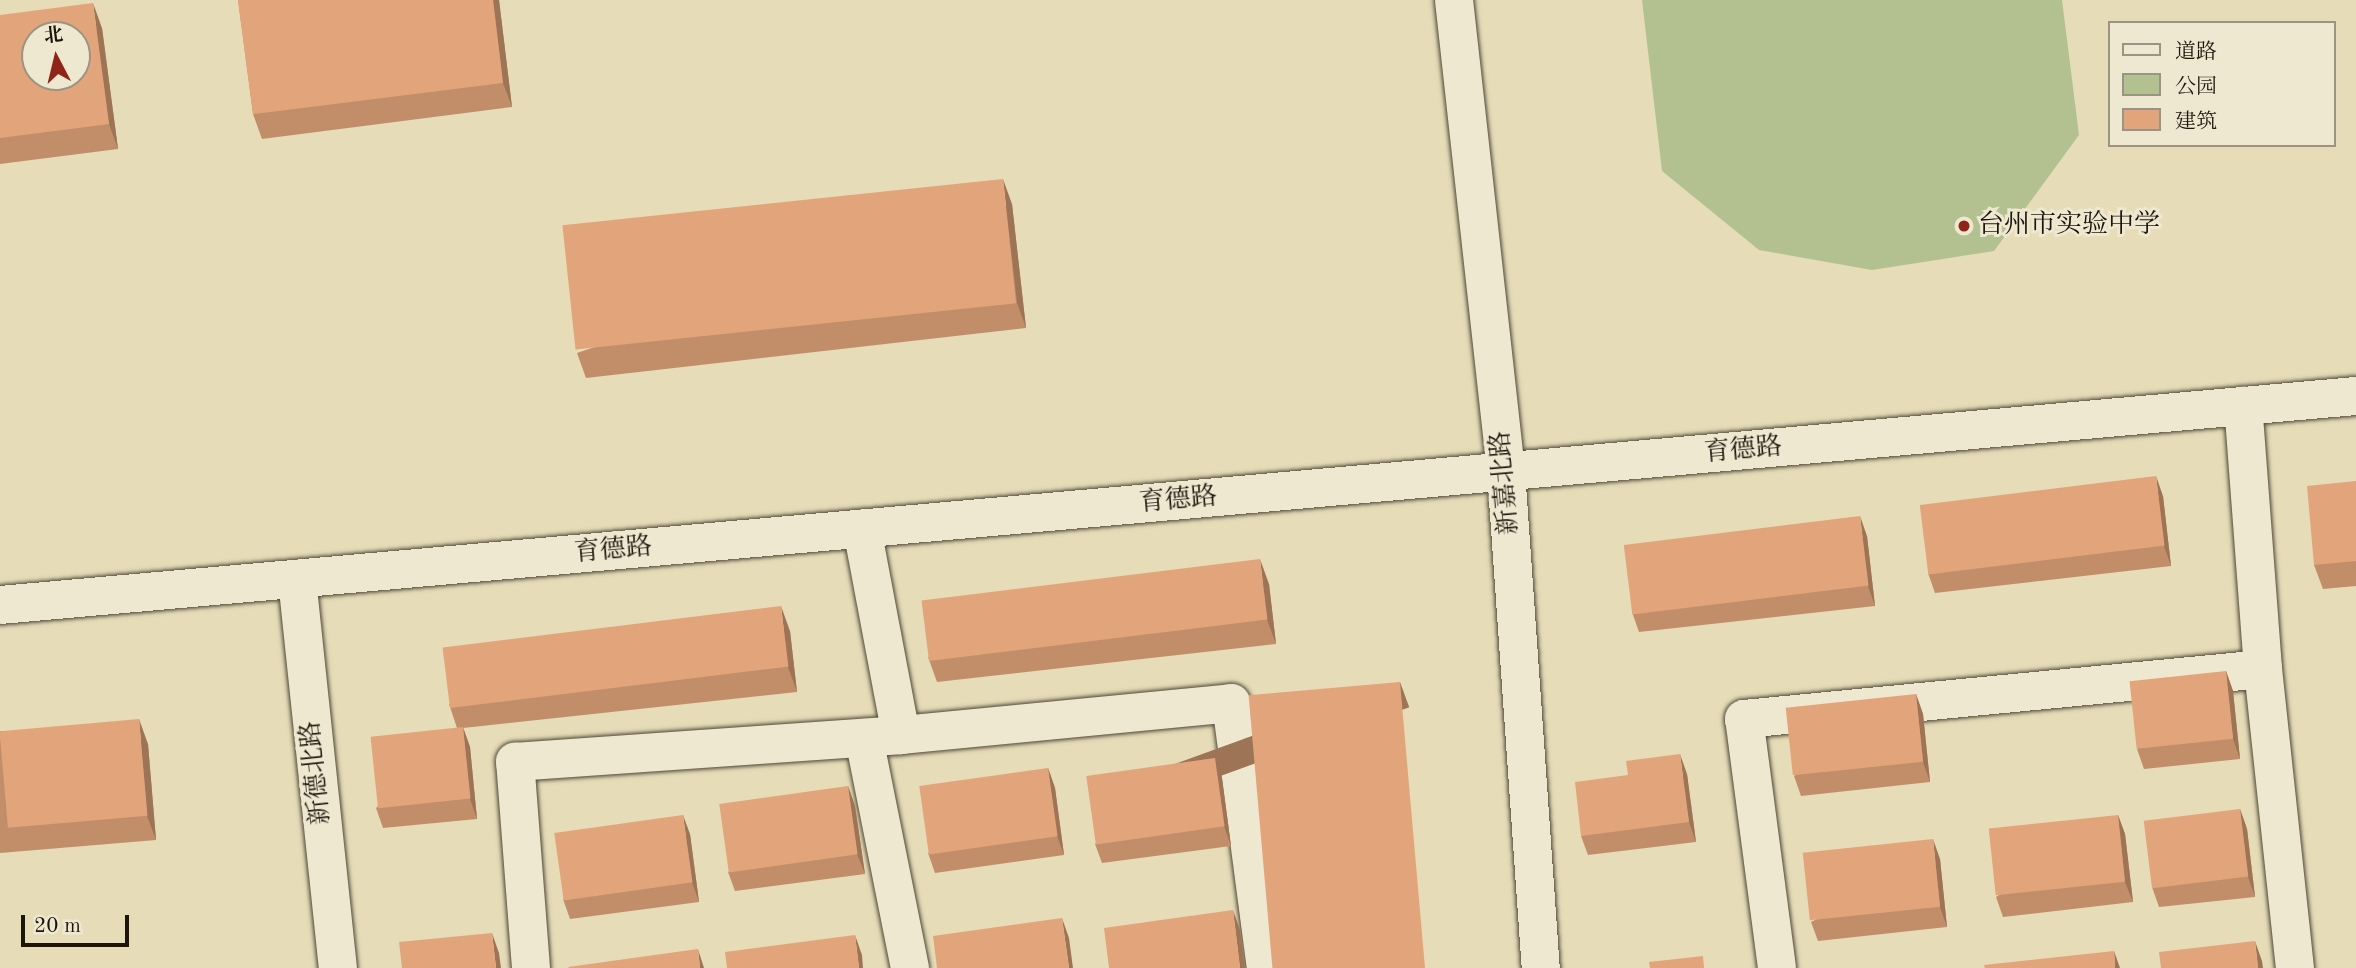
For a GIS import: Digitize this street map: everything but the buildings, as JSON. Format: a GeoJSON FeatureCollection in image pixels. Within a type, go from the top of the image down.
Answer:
{"type":"FeatureCollection","features":[{"type":"Feature","properties":{"kind":"street","name":"新嘉北路"},"geometry":{"type":"LineString","coordinates":[[1454,0],[1506,471],[1541,968]]}},
{"type":"Feature","properties":{"kind":"street","name":"育德路"},"geometry":{"type":"LineString","coordinates":[[0,605],[2356,397]]}},
{"type":"Feature","properties":{"kind":"street"},"geometry":{"type":"LineString","coordinates":[[2243,407],[2263,668],[2295,968]]}},
{"type":"Feature","properties":{"kind":"street"},"geometry":{"type":"LineString","coordinates":[[862,529],[882,737],[910,968]]}},
{"type":"Feature","properties":{"kind":"street","name":"新德北路"},"geometry":{"type":"LineString","coordinates":[[297,579],[338,968]]}},
{"type":"Feature","properties":{"kind":"street"},"geometry":{"type":"LineString","coordinates":[[1777,968],[1744,719],[2263,668]]}},
{"type":"Feature","properties":{"kind":"street"},"geometry":{"type":"LineString","coordinates":[[531,968],[515,762],[882,737],[1231,703],[1266,968]]}},
{"type":"Feature","properties":{"kind":"green space"},"geometry":{"type":"Polygon","coordinates":[[[1642,0],[2062,0],[2079,135],[1994,251],[1872,270],[1759,250],[1662,171],[1642,0]]]}},
{"type":"Feature","properties":{"kind":"place","name":"台州市实验中学"},"geometry":{"type":"Point","coordinates":[1964,226]}}]}
